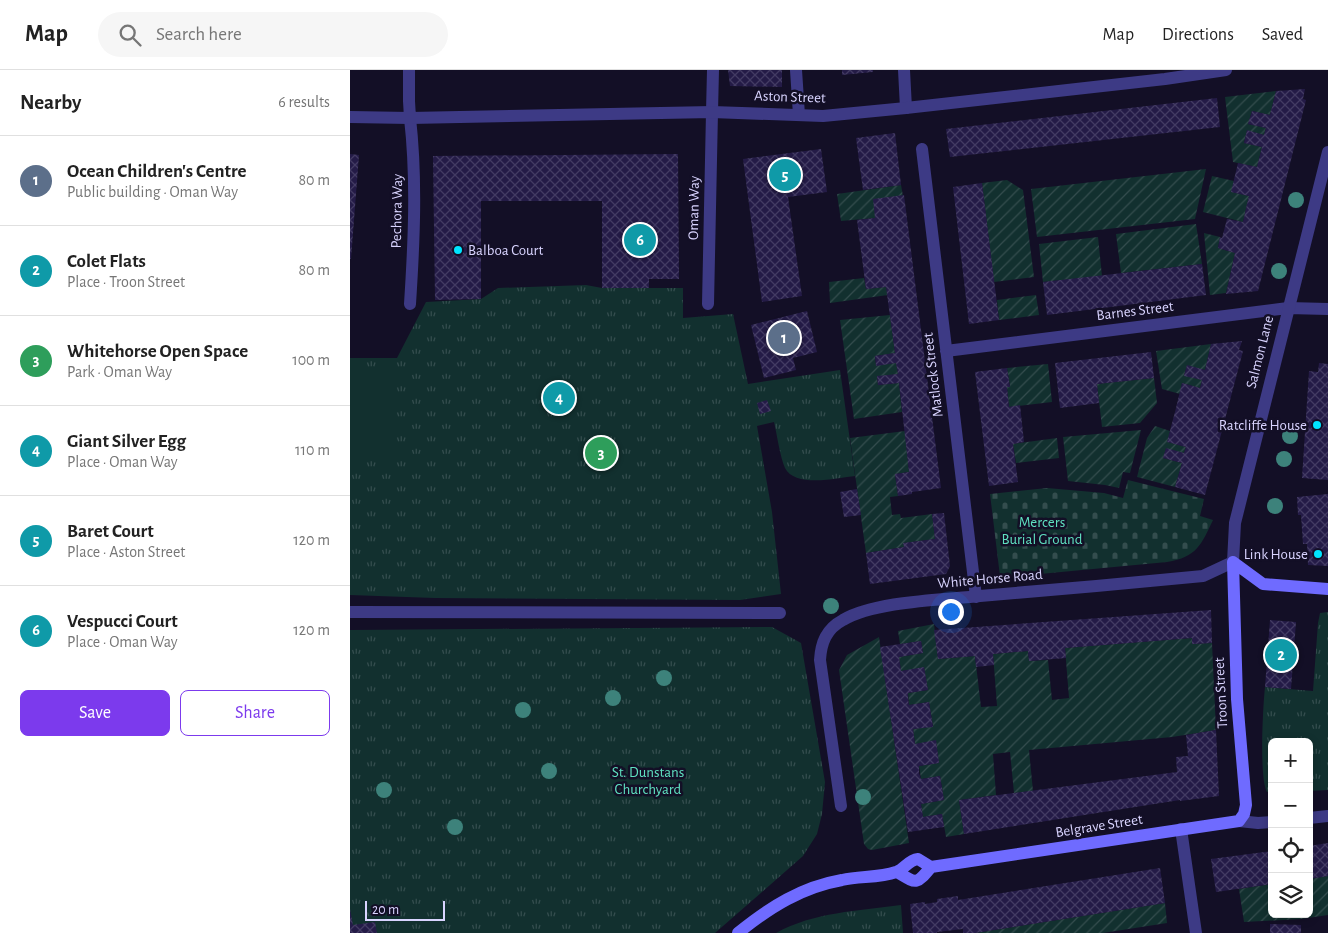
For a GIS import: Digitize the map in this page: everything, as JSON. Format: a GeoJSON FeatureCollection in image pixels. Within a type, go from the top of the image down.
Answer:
{"type":"FeatureCollection","features":[{"type":"Feature","properties":{"kind":"main road"},"geometry":{"type":"LineString","coordinates":[[1233,562],[1264,584],[1328,589]]}},
{"type":"Feature","properties":{"kind":"main road","name":"Troon Street"},"geometry":{"type":"LineString","coordinates":[[1233,562],[1237,699],[1246,805],[1244,814],[1239,821]]}},
{"type":"Feature","properties":{"kind":"main road","name":"Belgrave Street"},"geometry":{"type":"LineString","coordinates":[[897,872],[912,881],[916,881],[920,880],[931,867],[1239,821]]}},
{"type":"Feature","properties":{"kind":"main road","name":"Belgrave Street"},"geometry":{"type":"LineString","coordinates":[[738,933],[779,902],[814,886],[897,872],[911,860],[918,858],[931,867]]}},
{"type":"Feature","properties":{"kind":"street","name":"Pechora Way"},"geometry":{"type":"LineString","coordinates":[[409,70],[408,101],[414,166],[410,304]]}},
{"type":"Feature","properties":{"kind":"street","name":"Oman Way"},"geometry":{"type":"LineString","coordinates":[[708,304],[713,70]]}},
{"type":"Feature","properties":{"kind":"street"},"geometry":{"type":"LineString","coordinates":[[796,70],[799,115]]}},
{"type":"Feature","properties":{"kind":"street"},"geometry":{"type":"LineString","coordinates":[[904,70],[906,108]]}},
{"type":"Feature","properties":{"kind":"street","name":"Aston Street"},"geometry":{"type":"LineString","coordinates":[[350,117],[410,118],[712,112],[823,116],[1165,79],[1226,70]]}},
{"type":"Feature","properties":{"kind":"street","name":"Matlock Street"},"geometry":{"type":"LineString","coordinates":[[922,149],[976,597]]}},
{"type":"Feature","properties":{"kind":"street","name":"Salmon Lane"},"geometry":{"type":"LineString","coordinates":[[1233,562],[1235,523],[1328,152]]}},
{"type":"Feature","properties":{"kind":"street","name":"Barnes Street"},"geometry":{"type":"LineString","coordinates":[[946,351],[1288,308],[1328,309]]}},
{"type":"Feature","properties":{"kind":"street","name":"White Horse Road"},"geometry":{"type":"LineString","coordinates":[[841,806],[820,660],[822,642],[825,636],[840,621],[858,612],[921,602],[1203,576],[1233,562]]}},
{"type":"Feature","properties":{"kind":"street"},"geometry":{"type":"LineString","coordinates":[[350,612],[780,613]]}},
{"type":"Feature","properties":{"kind":"street"},"geometry":{"type":"LineString","coordinates":[[1313,818],[1328,816]]}},
{"type":"Feature","properties":{"kind":"street","name":"Belgrave Street"},"geometry":{"type":"LineString","coordinates":[[1239,821],[1268,822]]}},
{"type":"Feature","properties":{"kind":"street"},"geometry":{"type":"LineString","coordinates":[[1181,829],[1196,933]]}},
{"type":"Feature","properties":{"kind":"green space"},"geometry":{"type":"Polygon","coordinates":[[[1276,91],[1270,115],[1252,111],[1248,124],[1266,128],[1264,135],[1247,131],[1244,143],[1262,147],[1257,167],[1233,162],[1225,97],[1276,91]]]}},
{"type":"Feature","properties":{"kind":"green space"},"geometry":{"type":"Polygon","coordinates":[[[1206,169],[1195,219],[1037,237],[1031,189],[1206,169]]]}},
{"type":"Feature","properties":{"kind":"green space"},"geometry":{"type":"Polygon","coordinates":[[[1212,176],[1234,181],[1232,192],[1249,196],[1243,222],[1203,212],[1212,176]]]}},
{"type":"Feature","properties":{"kind":"green space"},"geometry":{"type":"Polygon","coordinates":[[[1007,180],[1023,190],[1034,277],[994,282],[982,183],[1007,180]]]}},
{"type":"Feature","properties":{"kind":"green space"},"geometry":{"type":"Polygon","coordinates":[[[901,185],[903,196],[875,218],[841,221],[837,194],[901,185]]]}},
{"type":"Feature","properties":{"kind":"green space"},"geometry":{"type":"Polygon","coordinates":[[[1196,224],[1202,264],[1121,273],[1116,234],[1196,224]]]}},
{"type":"Feature","properties":{"kind":"green space"},"geometry":{"type":"Polygon","coordinates":[[[1204,233],[1220,237],[1218,248],[1235,253],[1226,293],[1210,295],[1204,233]]]}},
{"type":"Feature","properties":{"kind":"green space"},"geometry":{"type":"Polygon","coordinates":[[[1098,237],[1102,276],[1043,282],[1039,244],[1098,237]]]}},
{"type":"Feature","properties":{"kind":"green space"},"geometry":{"type":"Polygon","coordinates":[[[864,278],[866,289],[886,287],[888,295],[830,303],[829,282],[864,278]]]}},
{"type":"Feature","properties":{"kind":"green space"},"geometry":{"type":"Polygon","coordinates":[[[586,285],[602,288],[683,288],[683,318],[733,314],[748,384],[840,370],[855,476],[828,480],[807,480],[790,474],[783,463],[774,422],[757,426],[772,512],[781,594],[740,600],[435,598],[350,595],[350,358],[397,358],[426,302],[481,299],[498,288],[586,285]]]}},
{"type":"Feature","properties":{"kind":"green space"},"geometry":{"type":"Polygon","coordinates":[[[1036,295],[1039,315],[999,320],[997,300],[1036,295]]]}},
{"type":"Feature","properties":{"kind":"green space"},"geometry":{"type":"Polygon","coordinates":[[[890,315],[895,353],[875,356],[876,365],[896,363],[898,374],[877,377],[878,385],[899,383],[902,412],[854,419],[840,320],[890,315]]]}},
{"type":"Feature","properties":{"kind":"green space"},"geometry":{"type":"Polygon","coordinates":[[[1211,344],[1205,370],[1187,366],[1184,375],[1202,380],[1200,388],[1182,383],[1180,394],[1162,389],[1156,351],[1211,344]]]}},
{"type":"Feature","properties":{"kind":"green space"},"geometry":{"type":"Polygon","coordinates":[[[1048,364],[1052,402],[1009,407],[1007,387],[1010,386],[1007,368],[1048,364]]]}},
{"type":"Feature","properties":{"kind":"green space"},"geometry":{"type":"Polygon","coordinates":[[[350,370],[392,370],[392,460],[350,460],[350,370]]]}},
{"type":"Feature","properties":{"kind":"green space"},"geometry":{"type":"Polygon","coordinates":[[[1154,378],[1157,403],[1140,423],[1102,427],[1097,384],[1154,378]]]}},
{"type":"Feature","properties":{"kind":"green space"},"geometry":{"type":"Polygon","coordinates":[[[1155,426],[1170,431],[1168,442],[1186,447],[1184,453],[1166,449],[1163,458],[1182,463],[1175,487],[1137,477],[1147,438],[1155,426]]]}},
{"type":"Feature","properties":{"kind":"green space"},"geometry":{"type":"Polygon","coordinates":[[[1141,430],[1130,473],[1123,472],[1119,488],[1068,481],[1063,437],[1141,430]]]}},
{"type":"Feature","properties":{"kind":"green space"},"geometry":{"type":"Polygon","coordinates":[[[905,431],[909,472],[895,474],[898,496],[890,497],[892,515],[900,514],[901,518],[932,514],[935,539],[904,543],[904,547],[866,553],[850,438],[905,431]]]}},
{"type":"Feature","properties":{"kind":"green space"},"geometry":{"type":"Polygon","coordinates":[[[1057,438],[1059,458],[1016,463],[1013,444],[1057,438]]]}},
{"type":"Feature","properties":{"kind":"green space","name":"Mercers Burial Ground"},"geometry":{"type":"Polygon","coordinates":[[[1128,480],[1204,499],[1200,516],[1213,520],[1201,543],[1192,553],[1177,560],[1167,562],[1008,577],[1000,576],[990,494],[1047,488],[1104,493],[1123,498],[1128,480]]]}},
{"type":"Feature","properties":{"kind":"green space"},"geometry":{"type":"Polygon","coordinates":[[[1328,612],[1328,790],[1313,791],[1313,738],[1268,738],[1267,792],[1262,758],[1265,687],[1313,691],[1320,613],[1328,612]]]}},
{"type":"Feature","properties":{"kind":"green space"},"geometry":{"type":"Polygon","coordinates":[[[934,624],[938,659],[975,656],[981,707],[997,706],[993,654],[1028,651],[1029,661],[1048,660],[1052,700],[1069,698],[1065,648],[1192,638],[1192,644],[1212,643],[1216,730],[1172,737],[1029,750],[1033,791],[1014,793],[1010,752],[993,754],[996,795],[959,800],[964,834],[946,837],[942,814],[923,817],[921,804],[944,800],[940,776],[921,779],[919,766],[939,763],[936,741],[915,744],[913,729],[933,726],[929,702],[909,705],[908,693],[928,690],[924,668],[901,671],[899,657],[923,653],[921,641],[900,644],[898,631],[934,624]]]}},
{"type":"Feature","properties":{"kind":"green space","name":"St. Dunstans Churchyard"},"geometry":{"type":"Polygon","coordinates":[[[772,627],[801,643],[825,782],[822,814],[817,834],[803,856],[715,933],[350,933],[350,630],[772,627]]]}},
{"type":"Feature","properties":{"kind":"green space"},"geometry":{"type":"Polygon","coordinates":[[[879,637],[909,843],[872,850],[868,849],[864,844],[839,670],[847,655],[879,637]]]}},
{"type":"Feature","properties":{"kind":"green space"},"geometry":{"type":"Polygon","coordinates":[[[1328,876],[1328,915],[1313,917],[1313,878],[1328,876]]]}},
{"type":"Feature","properties":{"kind":"green space"},"geometry":{"type":"Polygon","coordinates":[[[1268,885],[1268,918],[1308,918],[1244,922],[1239,889],[1268,885]]]}},
{"type":"Feature","properties":{"kind":"green space"},"geometry":{"type":"Polygon","coordinates":[[[1165,903],[1167,923],[1103,933],[975,933],[1165,903]]]}},
{"type":"Feature","properties":{"kind":"green space"},"geometry":{"type":"Polygon","coordinates":[[[901,905],[903,933],[776,933],[821,916],[901,905]]]}},
{"type":"Feature","properties":{"kind":"building"},"geometry":{"type":"Polygon","coordinates":[[[728,70],[782,70],[782,87],[730,86],[728,70]]]}},
{"type":"Feature","properties":{"kind":"building"},"geometry":{"type":"Polygon","coordinates":[[[842,70],[873,70],[873,72],[842,75],[842,70]]]}},
{"type":"Feature","properties":{"kind":"building"},"geometry":{"type":"Polygon","coordinates":[[[1305,89],[1303,99],[1306,100],[1258,291],[1226,294],[1235,253],[1218,248],[1220,237],[1222,238],[1227,219],[1243,222],[1249,196],[1231,192],[1238,163],[1257,167],[1262,147],[1244,143],[1247,130],[1264,135],[1266,128],[1248,124],[1252,111],[1270,115],[1276,91],[1305,89]]]}},
{"type":"Feature","properties":{"kind":"building"},"geometry":{"type":"Polygon","coordinates":[[[1217,98],[1220,127],[950,157],[946,129],[1217,98]]]}},
{"type":"Feature","properties":{"kind":"building"},"geometry":{"type":"Polygon","coordinates":[[[895,133],[901,185],[863,190],[856,138],[895,133]]]}},
{"type":"Feature","properties":{"kind":"building"},"geometry":{"type":"Polygon","coordinates":[[[821,149],[827,192],[788,197],[802,296],[762,302],[743,159],[821,149]]]}},
{"type":"Feature","properties":{"kind":"building"},"geometry":{"type":"Polygon","coordinates":[[[350,154],[359,155],[351,259],[350,259],[350,154]]]}},
{"type":"Feature","properties":{"kind":"building"},"geometry":{"type":"Polygon","coordinates":[[[678,154],[679,279],[649,279],[649,288],[602,288],[602,201],[481,201],[481,299],[435,300],[433,156],[678,154]]]}},
{"type":"Feature","properties":{"kind":"building"},"geometry":{"type":"Polygon","coordinates":[[[982,183],[999,320],[969,324],[953,187],[982,183]]]}},
{"type":"Feature","properties":{"kind":"building"},"geometry":{"type":"Polygon","coordinates":[[[904,195],[941,488],[898,496],[895,474],[909,472],[899,383],[878,385],[877,376],[898,374],[896,363],[876,366],[875,356],[895,353],[886,287],[866,289],[857,220],[875,218],[873,199],[904,195]]]}},
{"type":"Feature","properties":{"kind":"building"},"geometry":{"type":"Polygon","coordinates":[[[1202,264],[1206,295],[1047,315],[1043,282],[1202,264]]]}},
{"type":"Feature","properties":{"kind":"building"},"geometry":{"type":"Polygon","coordinates":[[[807,311],[817,352],[793,358],[796,370],[764,378],[751,325],[807,311]]]}},
{"type":"Feature","properties":{"kind":"building"},"geometry":{"type":"Polygon","coordinates":[[[1242,341],[1239,350],[1243,351],[1205,495],[1175,487],[1182,463],[1163,458],[1166,448],[1184,453],[1186,447],[1167,442],[1182,383],[1200,388],[1202,380],[1184,376],[1187,365],[1205,370],[1211,344],[1242,341]]]}},
{"type":"Feature","properties":{"kind":"building"},"geometry":{"type":"Polygon","coordinates":[[[1151,352],[1154,378],[1097,384],[1099,403],[1060,408],[1055,363],[1151,352]]]}},
{"type":"Feature","properties":{"kind":"building","name":"Ratcliffe House"},"geometry":{"type":"Polygon","coordinates":[[[1319,363],[1328,364],[1328,480],[1302,478],[1309,371],[1318,372],[1319,363]]]}},
{"type":"Feature","properties":{"kind":"building"},"geometry":{"type":"Polygon","coordinates":[[[1007,368],[1010,387],[1007,387],[1009,407],[1020,405],[1024,442],[1013,444],[1018,482],[989,486],[975,372],[1007,368]]]}},
{"type":"Feature","properties":{"kind":"building"},"geometry":{"type":"Polygon","coordinates":[[[767,400],[771,411],[760,414],[757,403],[767,400]]]}},
{"type":"Feature","properties":{"kind":"building"},"geometry":{"type":"Polygon","coordinates":[[[857,489],[861,515],[844,517],[840,492],[857,489]]]}},
{"type":"Feature","properties":{"kind":"building"},"geometry":{"type":"Polygon","coordinates":[[[1328,494],[1328,566],[1308,565],[1307,544],[1303,544],[1301,515],[1298,515],[1297,497],[1328,494]]]}},
{"type":"Feature","properties":{"kind":"building"},"geometry":{"type":"Polygon","coordinates":[[[944,513],[950,566],[946,574],[870,584],[866,553],[904,547],[903,543],[935,539],[932,514],[944,513]]]}},
{"type":"Feature","properties":{"kind":"building"},"geometry":{"type":"Polygon","coordinates":[[[1211,610],[1212,643],[1192,644],[1192,638],[1065,648],[1066,658],[1029,661],[1028,651],[993,654],[994,665],[976,667],[975,656],[938,659],[934,630],[1211,610]]]}},
{"type":"Feature","properties":{"kind":"building"},"geometry":{"type":"Polygon","coordinates":[[[1270,620],[1296,622],[1291,689],[1265,687],[1270,620]]]}},
{"type":"Feature","properties":{"kind":"building"},"geometry":{"type":"Polygon","coordinates":[[[921,641],[923,653],[899,657],[901,671],[924,667],[928,690],[908,693],[908,699],[909,705],[929,702],[933,727],[913,729],[915,744],[936,740],[939,763],[919,766],[919,773],[921,779],[940,776],[944,800],[921,804],[923,817],[942,814],[944,827],[908,832],[880,647],[921,641]]]}},
{"type":"Feature","properties":{"kind":"building"},"geometry":{"type":"Polygon","coordinates":[[[1216,730],[1219,796],[1180,800],[964,834],[959,800],[1177,772],[1176,757],[1188,756],[1186,735],[1216,730]]]}},
{"type":"Feature","properties":{"kind":"building"},"geometry":{"type":"Polygon","coordinates":[[[1328,843],[1328,876],[1313,878],[1313,845],[1328,843]]]}},
{"type":"Feature","properties":{"kind":"building"},"geometry":{"type":"Polygon","coordinates":[[[1268,852],[1268,885],[1216,892],[1211,859],[1268,852]]]}},
{"type":"Feature","properties":{"kind":"building"},"geometry":{"type":"Polygon","coordinates":[[[1160,868],[1165,903],[975,933],[963,933],[963,929],[937,933],[913,933],[910,904],[937,902],[937,899],[958,896],[958,900],[1160,868]]]}},
{"type":"Feature","properties":{"kind":"building"},"geometry":{"type":"Polygon","coordinates":[[[350,909],[353,925],[375,922],[377,933],[350,933],[350,909]]]}},
{"type":"Feature","properties":{"kind":"building"},"geometry":{"type":"Polygon","coordinates":[[[1270,924],[1301,925],[1301,933],[1270,933],[1270,924]]]}},
{"type":"Feature","properties":{"kind":"place","name":"Baret Court"},"geometry":{"type":"Point","coordinates":[785,175]}},
{"type":"Feature","properties":{"kind":"place","name":"Vespucci Court"},"geometry":{"type":"Point","coordinates":[640,240]}},
{"type":"Feature","properties":{"kind":"place","name":"Balboa Court"},"geometry":{"type":"Point","coordinates":[458,250]}},
{"type":"Feature","properties":{"kind":"place","name":"Ocean Children's Centre"},"geometry":{"type":"Point","coordinates":[784,338]}},
{"type":"Feature","properties":{"kind":"place","name":"Giant Silver Egg"},"geometry":{"type":"Point","coordinates":[559,398]}},
{"type":"Feature","properties":{"kind":"place","name":"Ratcliffe House"},"geometry":{"type":"Point","coordinates":[1317,425]}},
{"type":"Feature","properties":{"kind":"place","name":"Whitehorse Open Space"},"geometry":{"type":"Point","coordinates":[601,453]}},
{"type":"Feature","properties":{"kind":"place","name":"Link House"},"geometry":{"type":"Point","coordinates":[1318,554]}},
{"type":"Feature","properties":{"kind":"place","name":"Colet Flats"},"geometry":{"type":"Point","coordinates":[1281,655]}}]}
